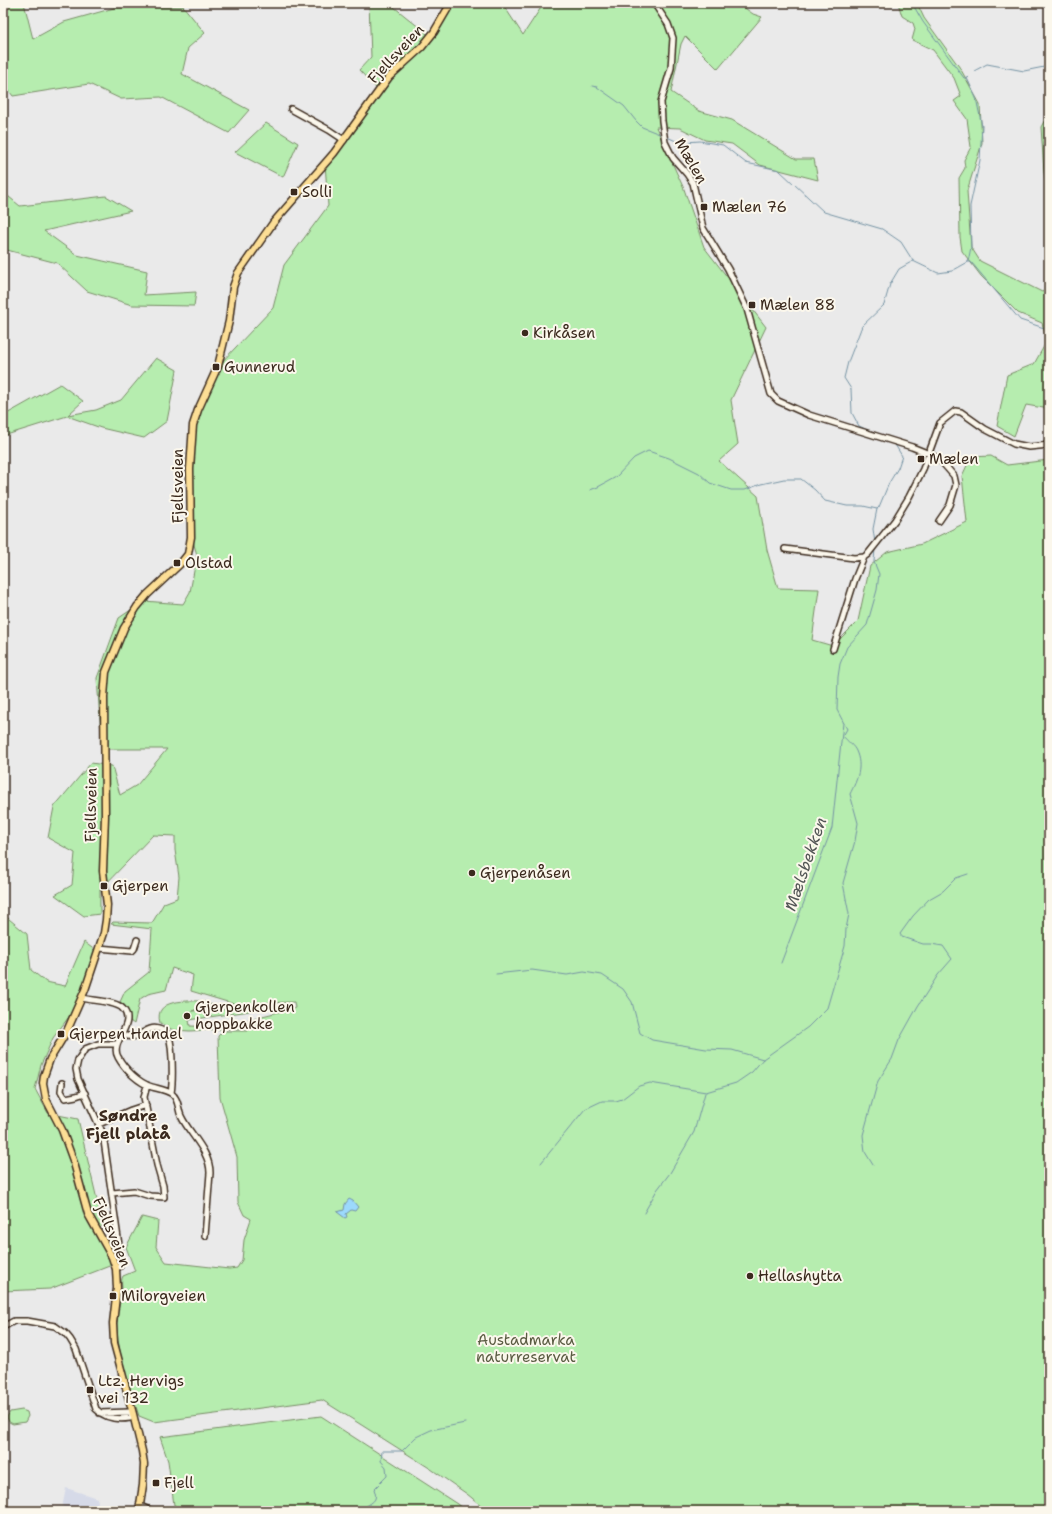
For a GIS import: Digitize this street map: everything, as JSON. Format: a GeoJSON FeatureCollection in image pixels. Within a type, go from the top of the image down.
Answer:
{"type":"FeatureCollection","features":[{"type":"Feature","properties":{"kind":"main road","name":"Fjellsveien"},"geometry":{"type":"LineString","coordinates":[[139,1509],[143,1485],[144,1464],[133,1414],[114,1344],[113,1323],[117,1288],[116,1269],[112,1257],[88,1214],[70,1152],[62,1130],[46,1099],[44,1089],[44,1076],[50,1059],[67,1031],[82,998],[99,948],[107,913],[103,866],[105,816],[105,679],[108,665],[124,628],[137,607],[188,554],[191,537],[190,469],[193,425],[198,410],[213,380],[220,359],[229,321],[233,286],[238,273],[273,222],[334,153],[389,77],[422,47],[434,32],[451,3]]}},
{"type":"Feature","properties":{"kind":"street","name":"Mælen"},"geometry":{"type":"LineString","coordinates":[[654,3],[668,24],[673,38],[671,68],[661,102],[665,142],[673,158],[693,183],[703,228],[728,269],[748,309],[771,394],[778,401],[809,415],[929,453],[945,465],[956,481],[950,505],[938,521]]}},
{"type":"Feature","properties":{"kind":"street"},"geometry":{"type":"LineString","coordinates":[[291,109],[344,140]]}},
{"type":"Feature","properties":{"kind":"street"},"geometry":{"type":"LineString","coordinates":[[833,649],[855,579],[864,557],[878,543],[905,504],[923,469],[940,423],[950,414],[956,411],[961,412],[985,429],[1019,446],[1029,447],[1049,445]]}},
{"type":"Feature","properties":{"kind":"street"},"geometry":{"type":"LineString","coordinates":[[785,549],[790,548],[854,558],[864,557]]}},
{"type":"Feature","properties":{"kind":"street"},"geometry":{"type":"LineString","coordinates":[[99,948],[132,951],[137,940]]}},
{"type":"Feature","properties":{"kind":"street"},"geometry":{"type":"LineString","coordinates":[[82,998],[114,1004],[121,1007],[126,1014],[126,1025],[117,1044],[116,1051],[119,1059],[134,1076],[147,1085],[171,1093],[176,1099],[183,1120],[206,1155],[210,1173],[205,1236]]}},
{"type":"Feature","properties":{"kind":"street"},"geometry":{"type":"LineString","coordinates":[[122,1035],[134,1036],[152,1028],[164,1031],[168,1034],[172,1065],[171,1093]]}},
{"type":"Feature","properties":{"kind":"street"},"geometry":{"type":"LineString","coordinates":[[116,1269],[120,1266],[121,1258],[103,1134],[78,1079],[76,1069],[77,1062],[82,1052],[90,1046],[98,1044],[117,1044]]}},
{"type":"Feature","properties":{"kind":"street"},"geometry":{"type":"LineString","coordinates":[[62,1082],[61,1090],[66,1098],[85,1093]]}},
{"type":"Feature","properties":{"kind":"street"},"geometry":{"type":"LineString","coordinates":[[112,1193],[134,1191],[150,1196],[164,1197],[144,1097],[147,1085]]}},
{"type":"Feature","properties":{"kind":"street"},"geometry":{"type":"LineString","coordinates":[[99,1124],[146,1105]]}},
{"type":"Feature","properties":{"kind":"street"},"geometry":{"type":"LineString","coordinates":[[3,1327],[14,1321],[27,1321],[55,1326],[65,1333],[76,1349],[96,1409],[100,1413],[128,1412],[133,1414]]}},
{"type":"Feature","properties":{"kind":"street"},"geometry":{"type":"LineString","coordinates":[[139,1509],[152,1511]]}},
{"type":"Feature","properties":{"kind":"shaded area"},"geometry":{"type":"Polygon","coordinates":[[[66,1488],[97,1498],[98,1502],[96,1505],[105,1511],[64,1511],[63,1503],[66,1488]]]}},
{"type":"Feature","properties":{"kind":"green space"},"geometry":{"type":"Polygon","coordinates":[[[3,3],[24,3],[33,39],[64,22],[114,8],[183,6],[205,33],[188,48],[182,74],[249,110],[229,133],[161,97],[121,99],[89,84],[13,96],[3,83],[3,3]]]}},
{"type":"Feature","properties":{"kind":"green space","name":"Austadmarka naturreservat"},"geometry":{"type":"Polygon","coordinates":[[[369,3],[389,3],[431,37],[452,3],[502,3],[523,35],[544,3],[738,3],[753,14],[762,17],[718,69],[685,36],[681,44],[671,92],[699,111],[732,120],[796,159],[814,159],[818,180],[760,165],[732,144],[705,140],[680,128],[656,127],[684,189],[704,247],[766,327],[731,400],[738,444],[719,461],[758,496],[767,550],[778,588],[819,589],[812,640],[833,646],[858,621],[870,566],[887,552],[922,544],[967,522],[962,476],[971,457],[991,456],[1007,465],[1049,460],[1049,1511],[488,1511],[467,1494],[431,1469],[322,1400],[154,1422],[139,1416],[122,1362],[117,1329],[117,1316],[122,1295],[122,1278],[123,1276],[135,1271],[126,1247],[142,1217],[158,1221],[156,1247],[166,1262],[229,1269],[237,1268],[242,1260],[244,1240],[251,1219],[244,1215],[238,1202],[237,1157],[220,1097],[218,1036],[223,1031],[248,1031],[247,1029],[223,1028],[248,1028],[248,1020],[250,1019],[295,1008],[294,1002],[234,1004],[191,991],[193,975],[172,968],[166,990],[148,994],[140,999],[134,1024],[130,1021],[127,1011],[120,1002],[125,991],[149,972],[152,929],[111,924],[113,922],[152,923],[164,903],[177,898],[179,877],[175,850],[175,836],[153,835],[100,890],[100,914],[84,916],[55,895],[72,885],[75,853],[48,838],[54,807],[91,763],[112,766],[120,795],[137,785],[167,749],[102,749],[97,678],[119,618],[144,601],[183,604],[190,592],[197,555],[191,534],[192,428],[218,366],[273,308],[284,265],[328,206],[325,163],[378,90],[359,70],[371,57],[369,3]]]}},
{"type":"Feature","properties":{"kind":"green space"},"geometry":{"type":"Polygon","coordinates":[[[898,3],[917,3],[924,18],[960,68],[980,104],[982,143],[967,191],[971,247],[980,261],[1042,292],[1049,288],[1049,409],[1026,405],[1014,436],[997,426],[1007,375],[1034,364],[1047,341],[1042,323],[1018,313],[981,276],[962,251],[960,237],[959,178],[965,168],[964,160],[971,147],[967,119],[954,101],[961,96],[954,78],[933,50],[912,40],[915,29],[913,23],[902,16],[898,3]]]}},
{"type":"Feature","properties":{"kind":"green space"},"geometry":{"type":"Polygon","coordinates":[[[1049,112],[1049,203],[1044,172],[1041,127],[1049,112]]]}},
{"type":"Feature","properties":{"kind":"green space"},"geometry":{"type":"Polygon","coordinates":[[[266,123],[298,143],[283,177],[235,152],[266,123]]]}},
{"type":"Feature","properties":{"kind":"green space"},"geometry":{"type":"Polygon","coordinates":[[[3,192],[20,206],[106,196],[131,211],[44,231],[77,255],[147,271],[144,295],[196,292],[194,306],[132,305],[87,291],[57,263],[3,249],[3,192]]]}},
{"type":"Feature","properties":{"kind":"green space"},"geometry":{"type":"Polygon","coordinates":[[[156,358],[177,370],[167,421],[144,438],[101,428],[67,416],[3,436],[3,416],[60,384],[83,401],[68,415],[96,410],[121,400],[156,358]]]}},
{"type":"Feature","properties":{"kind":"green space"},"geometry":{"type":"Polygon","coordinates":[[[3,914],[27,934],[31,970],[46,982],[65,986],[84,942],[96,951],[80,996],[71,1014],[53,1038],[41,1065],[35,1089],[48,1113],[78,1119],[103,1225],[95,1233],[112,1265],[50,1289],[3,1291],[3,914]]]}},
{"type":"Feature","properties":{"kind":"green space","name":"Gjerpenkollen hoppbakke"},"geometry":{"type":"Polygon","coordinates":[[[181,1001],[204,1001],[202,1004],[225,1005],[209,1005],[192,1011],[249,1008],[250,1011],[189,1020],[190,1026],[222,1027],[222,1029],[190,1031],[173,1030],[160,1023],[159,1015],[162,1009],[167,1005],[181,1001]]]}},
{"type":"Feature","properties":{"kind":"green space"},"geometry":{"type":"Polygon","coordinates":[[[22,1410],[27,1412],[28,1416],[25,1422],[13,1424],[9,1422],[7,1417],[10,1412],[22,1410]]]}},
{"type":"Feature","properties":{"kind":"green space"},"geometry":{"type":"Polygon","coordinates":[[[321,1416],[466,1511],[184,1511],[174,1505],[168,1461],[160,1437],[321,1416]]]}},
{"type":"Feature","properties":{"kind":"water"},"geometry":{"type":"Polygon","coordinates":[[[349,1199],[358,1207],[355,1211],[351,1210],[346,1214],[347,1217],[345,1218],[337,1212],[344,1210],[345,1204],[349,1199]]]}},
{"type":"Feature","properties":{"kind":"waterway"},"geometry":{"type":"LineString","coordinates":[[667,137],[676,141],[700,141],[723,145],[746,163],[779,170],[824,212],[882,229],[901,242],[913,261],[938,273],[952,271],[968,262],[971,247],[970,206],[980,160],[982,126],[976,98],[967,78],[964,78],[923,22],[912,3]]}},
{"type":"Feature","properties":{"kind":"waterway"},"geometry":{"type":"LineString","coordinates":[[967,78],[974,71],[987,64],[1024,71],[1049,66]]}},
{"type":"Feature","properties":{"kind":"waterway"},"geometry":{"type":"LineString","coordinates":[[592,86],[597,87],[624,106],[642,127],[662,135]]}},
{"type":"Feature","properties":{"kind":"waterway"},"geometry":{"type":"LineString","coordinates":[[870,431],[859,426],[852,413],[851,389],[844,378],[848,362],[862,326],[884,305],[890,284],[899,269],[913,261]]}},
{"type":"Feature","properties":{"kind":"waterway"},"geometry":{"type":"LineString","coordinates":[[968,262],[971,262],[1020,320],[1049,331]]}},
{"type":"Feature","properties":{"kind":"waterway"},"geometry":{"type":"LineString","coordinates":[[875,543],[873,529],[877,509],[898,468],[902,456],[894,443]]}},
{"type":"Feature","properties":{"kind":"waterway"},"geometry":{"type":"LineString","coordinates":[[590,490],[616,477],[634,458],[648,451],[669,458],[699,473],[710,483],[731,490],[745,490],[761,484],[784,479],[801,479],[815,490],[825,501],[847,506],[863,506],[877,509]]}},
{"type":"Feature","properties":{"kind":"waterway"},"geometry":{"type":"LineString","coordinates":[[541,1163],[585,1109],[602,1101],[616,1101],[622,1099],[639,1086],[650,1083],[706,1092],[736,1083],[752,1072],[763,1059],[808,1027],[827,1008],[845,946],[849,914],[843,883],[855,841],[858,823],[850,794],[857,778],[859,762],[855,749],[843,736],[847,729],[837,710],[838,677],[840,664],[847,647],[867,625],[877,590],[879,574],[874,562],[875,548]]}},
{"type":"Feature","properties":{"kind":"waterway","name":"Mælsbekken"},"geometry":{"type":"LineString","coordinates":[[781,963],[832,828],[843,723]]}},
{"type":"Feature","properties":{"kind":"waterway"},"geometry":{"type":"LineString","coordinates":[[873,1165],[865,1152],[863,1135],[878,1081],[892,1059],[899,1040],[918,1006],[938,975],[952,959],[943,946],[923,944],[902,937],[900,934],[913,916],[929,899],[943,891],[956,878],[968,874]]}},
{"type":"Feature","properties":{"kind":"waterway"},"geometry":{"type":"LineString","coordinates":[[496,974],[532,970],[567,975],[584,972],[602,975],[623,989],[632,1002],[640,1033],[652,1040],[706,1049],[732,1050],[763,1059]]}},
{"type":"Feature","properties":{"kind":"waterway"},"geometry":{"type":"LineString","coordinates":[[644,1213],[694,1132],[705,1093]]}},
{"type":"Feature","properties":{"kind":"waterway"},"geometry":{"type":"LineString","coordinates":[[364,1511],[365,1507],[373,1502],[376,1496],[374,1489],[387,1476],[386,1467],[381,1461],[382,1451],[402,1451],[416,1437],[431,1430],[465,1423]]}},
{"type":"Feature","properties":{"kind":"waterway"},"geometry":{"type":"LineString","coordinates":[[165,1511],[169,1508],[173,1511]]}},
{"type":"Feature","properties":{"kind":"place","name":"Solli"},"geometry":{"type":"Point","coordinates":[294,192]}},
{"type":"Feature","properties":{"kind":"place","name":"Mælen 76"},"geometry":{"type":"Point","coordinates":[704,207]}},
{"type":"Feature","properties":{"kind":"place","name":"Mælen 88"},"geometry":{"type":"Point","coordinates":[752,305]}},
{"type":"Feature","properties":{"kind":"place","name":"Kirkåsen"},"geometry":{"type":"Point","coordinates":[525,333]}},
{"type":"Feature","properties":{"kind":"place","name":"Gunnerud"},"geometry":{"type":"Point","coordinates":[216,367]}},
{"type":"Feature","properties":{"kind":"place","name":"Mælen"},"geometry":{"type":"Point","coordinates":[921,459]}},
{"type":"Feature","properties":{"kind":"place","name":"Olstad"},"geometry":{"type":"Point","coordinates":[177,563]}},
{"type":"Feature","properties":{"kind":"place","name":"Gjerpenåsen"},"geometry":{"type":"Point","coordinates":[472,873]}},
{"type":"Feature","properties":{"kind":"place","name":"Gjerpen"},"geometry":{"type":"Point","coordinates":[104,886]}},
{"type":"Feature","properties":{"kind":"place","name":"Gjerpenkollen hoppbakke"},"geometry":{"type":"Point","coordinates":[187,1016]}},
{"type":"Feature","properties":{"kind":"place","name":"Gjerpen Handel"},"geometry":{"type":"Point","coordinates":[61,1034]}},
{"type":"Feature","properties":{"kind":"place","name":"Hellashytta"},"geometry":{"type":"Point","coordinates":[750,1276]}},
{"type":"Feature","properties":{"kind":"place","name":"Milorgveien"},"geometry":{"type":"Point","coordinates":[113,1296]}},
{"type":"Feature","properties":{"kind":"place","name":"Ltz. Hervigs vei 132"},"geometry":{"type":"Point","coordinates":[90,1390]}},
{"type":"Feature","properties":{"kind":"place","name":"Fjell"},"geometry":{"type":"Point","coordinates":[156,1483]}},
{"type":"Feature","properties":{"kind":"district","name":"Søndre Fjell platå"},"geometry":{"type":"Point","coordinates":[128,1124]}}]}
